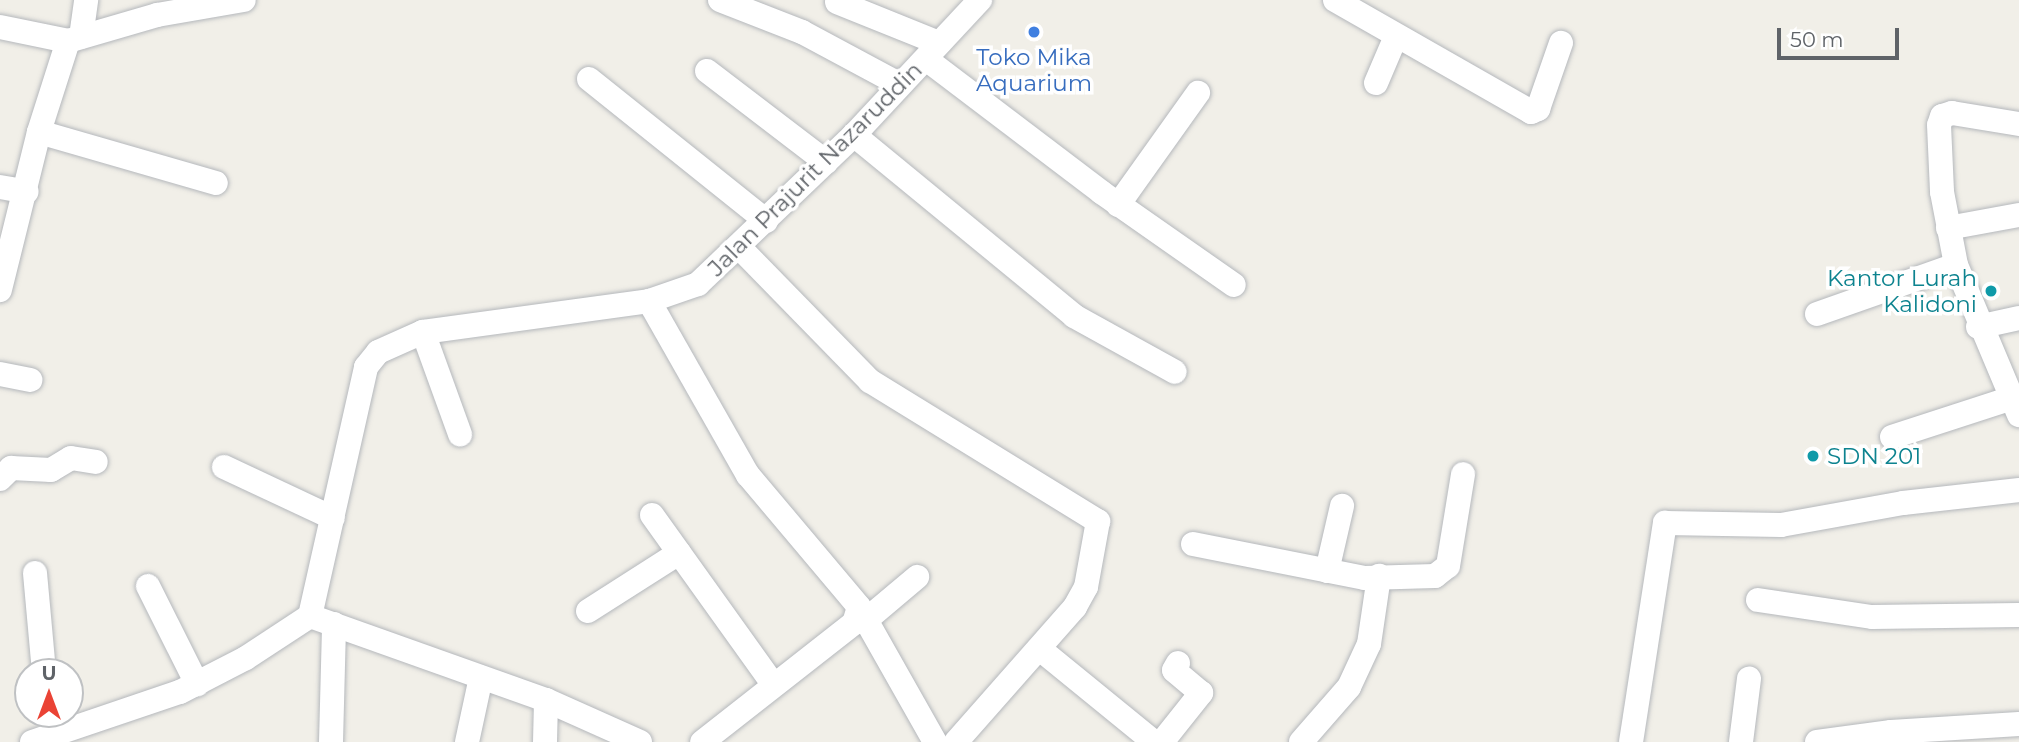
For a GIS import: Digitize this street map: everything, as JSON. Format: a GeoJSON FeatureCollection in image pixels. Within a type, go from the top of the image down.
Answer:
{"type":"FeatureCollection","features":[{"type":"Feature","properties":{"kind":"street"},"geometry":{"type":"LineString","coordinates":[[0,290],[27,192],[38,132],[75,39],[86,0]]}},
{"type":"Feature","properties":{"kind":"street"},"geometry":{"type":"LineString","coordinates":[[0,27],[75,39],[158,8],[243,0]]}},
{"type":"Feature","properties":{"kind":"street"},"geometry":{"type":"LineString","coordinates":[[720,0],[802,32],[899,84]]}},
{"type":"Feature","properties":{"kind":"street","name":"Jalan Prajurit Nazaruddin"},"geometry":{"type":"LineString","coordinates":[[310,615],[366,367],[378,352],[423,332],[649,301],[698,284],[740,248],[854,135],[980,0]]}},
{"type":"Feature","properties":{"kind":"street"},"geometry":{"type":"LineString","coordinates":[[1335,0],[1531,111],[1538,108],[1561,43]]}},
{"type":"Feature","properties":{"kind":"street"},"geometry":{"type":"LineString","coordinates":[[837,2],[933,51],[1118,205],[1234,285]]}},
{"type":"Feature","properties":{"kind":"street"},"geometry":{"type":"LineString","coordinates":[[1376,83],[1396,36]]}},
{"type":"Feature","properties":{"kind":"street"},"geometry":{"type":"LineString","coordinates":[[707,71],[826,162]]}},
{"type":"Feature","properties":{"kind":"street"},"geometry":{"type":"LineString","coordinates":[[589,79],[766,221]]}},
{"type":"Feature","properties":{"kind":"street"},"geometry":{"type":"LineString","coordinates":[[1118,205],[1198,93]]}},
{"type":"Feature","properties":{"kind":"street"},"geometry":{"type":"LineString","coordinates":[[1892,437],[2014,407],[1979,327],[1956,265],[1942,192],[1942,116],[1952,113],[2019,124]]}},
{"type":"Feature","properties":{"kind":"street"},"geometry":{"type":"LineString","coordinates":[[38,132],[216,183]]}},
{"type":"Feature","properties":{"kind":"street"},"geometry":{"type":"LineString","coordinates":[[854,135],[1074,316],[1175,372]]}},
{"type":"Feature","properties":{"kind":"street"},"geometry":{"type":"LineString","coordinates":[[0,187],[27,192]]}},
{"type":"Feature","properties":{"kind":"street"},"geometry":{"type":"LineString","coordinates":[[1948,228],[2019,215]]}},
{"type":"Feature","properties":{"kind":"street"},"geometry":{"type":"LineString","coordinates":[[740,248],[870,381],[1098,521],[1086,587],[1041,650],[956,742]]}},
{"type":"Feature","properties":{"kind":"street"},"geometry":{"type":"LineString","coordinates":[[1818,314],[1956,265]]}},
{"type":"Feature","properties":{"kind":"street"},"geometry":{"type":"LineString","coordinates":[[649,301],[733,453],[856,599],[863,617],[935,742]]}},
{"type":"Feature","properties":{"kind":"street"},"geometry":{"type":"LineString","coordinates":[[1979,327],[2019,318]]}},
{"type":"Feature","properties":{"kind":"street"},"geometry":{"type":"LineString","coordinates":[[423,332],[460,434]]}},
{"type":"Feature","properties":{"kind":"street"},"geometry":{"type":"LineString","coordinates":[[0,374],[30,380]]}},
{"type":"Feature","properties":{"kind":"street"},"geometry":{"type":"LineString","coordinates":[[0,478],[11,468],[51,470],[71,458],[96,462]]}},
{"type":"Feature","properties":{"kind":"street"},"geometry":{"type":"LineString","coordinates":[[224,467],[332,518]]}},
{"type":"Feature","properties":{"kind":"street"},"geometry":{"type":"LineString","coordinates":[[1193,544],[1327,571],[1379,576],[1443,574],[1448,566],[1463,474]]}},
{"type":"Feature","properties":{"kind":"street"},"geometry":{"type":"LineString","coordinates":[[1631,742],[1665,523],[1781,525],[1903,503],[2019,490]]}},
{"type":"Feature","properties":{"kind":"street"},"geometry":{"type":"LineString","coordinates":[[1327,571],[1342,506]]}},
{"type":"Feature","properties":{"kind":"street"},"geometry":{"type":"LineString","coordinates":[[652,515],[773,684]]}},
{"type":"Feature","properties":{"kind":"street"},"geometry":{"type":"LineString","coordinates":[[588,611],[679,553]]}},
{"type":"Feature","properties":{"kind":"street"},"geometry":{"type":"LineString","coordinates":[[35,573],[43,658]]}},
{"type":"Feature","properties":{"kind":"street"},"geometry":{"type":"LineString","coordinates":[[1301,742],[1349,687],[1364,655],[1379,576]]}},
{"type":"Feature","properties":{"kind":"street"},"geometry":{"type":"LineString","coordinates":[[702,742],[773,684],[917,577]]}},
{"type":"Feature","properties":{"kind":"street"},"geometry":{"type":"LineString","coordinates":[[148,586],[197,684]]}},
{"type":"Feature","properties":{"kind":"street"},"geometry":{"type":"LineString","coordinates":[[1758,600],[1872,617],[2019,615]]}},
{"type":"Feature","properties":{"kind":"street"},"geometry":{"type":"LineString","coordinates":[[84,717],[197,684],[246,658],[310,615],[546,700],[640,742]]}},
{"type":"Feature","properties":{"kind":"street"},"geometry":{"type":"LineString","coordinates":[[331,742],[334,624]]}},
{"type":"Feature","properties":{"kind":"street"},"geometry":{"type":"LineString","coordinates":[[1041,650],[1154,742]]}},
{"type":"Feature","properties":{"kind":"street"},"geometry":{"type":"LineString","coordinates":[[1162,742],[1201,693],[1174,670],[1178,663]]}},
{"type":"Feature","properties":{"kind":"street"},"geometry":{"type":"LineString","coordinates":[[467,742],[481,677]]}},
{"type":"Feature","properties":{"kind":"street"},"geometry":{"type":"LineString","coordinates":[[1741,742],[1749,679]]}},
{"type":"Feature","properties":{"kind":"street"},"geometry":{"type":"LineString","coordinates":[[545,742],[546,700]]}},
{"type":"Feature","properties":{"kind":"street"},"geometry":{"type":"LineString","coordinates":[[1817,742],[1891,732],[2019,724]]}},
{"type":"Feature","properties":{"kind":"street"},"geometry":{"type":"LineString","coordinates":[[32,742],[59,728]]}},
{"type":"Feature","properties":{"kind":"place","name":"Toko Mika Aquarium"},"geometry":{"type":"Point","coordinates":[1034,32]}},
{"type":"Feature","properties":{"kind":"place","name":"Kantor Lurah Kalidoni"},"geometry":{"type":"Point","coordinates":[1991,291]}},
{"type":"Feature","properties":{"kind":"place","name":"SDN 201"},"geometry":{"type":"Point","coordinates":[1813,456]}}]}
